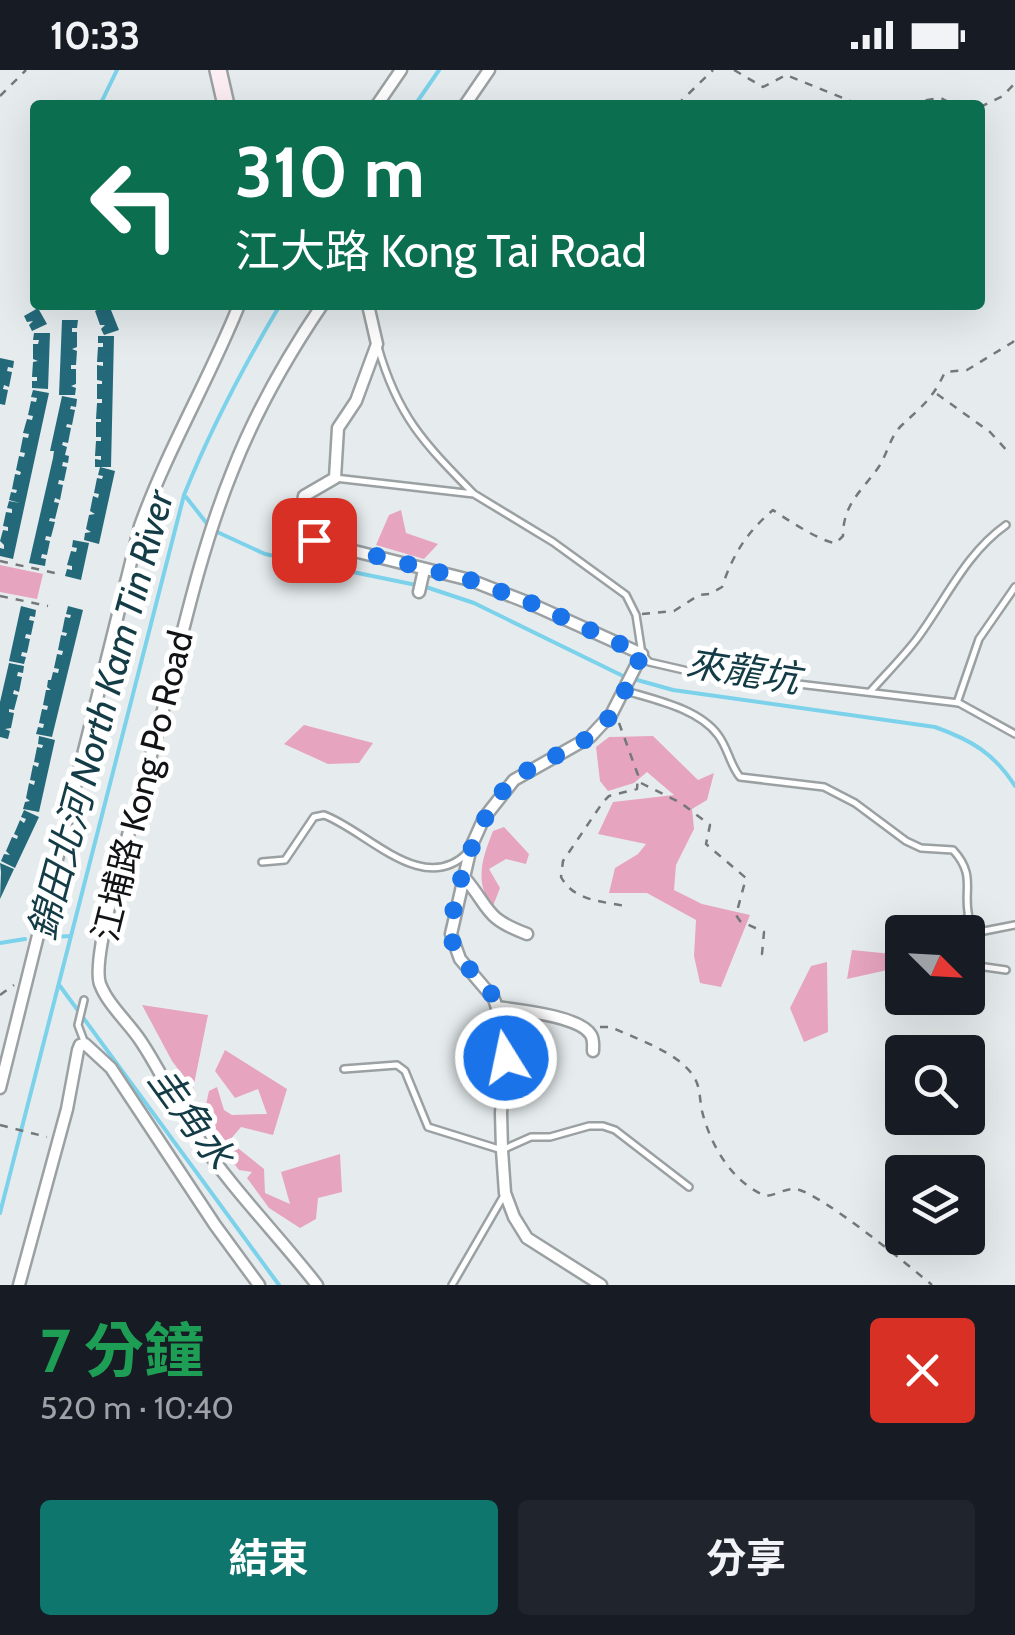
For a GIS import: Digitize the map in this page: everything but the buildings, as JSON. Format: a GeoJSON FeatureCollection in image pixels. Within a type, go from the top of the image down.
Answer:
{"type":"FeatureCollection","features":[{"type":"Feature","properties":{"kind":"street"},"geometry":{"type":"LineString","coordinates":[[218,70],[225,100]]}},
{"type":"Feature","properties":{"kind":"street"},"geometry":{"type":"LineString","coordinates":[[380,100],[401,70]]}},
{"type":"Feature","properties":{"kind":"street"},"geometry":{"type":"LineString","coordinates":[[469,100],[489,70]]}},
{"type":"Feature","properties":{"kind":"street"},"geometry":{"type":"LineString","coordinates":[[0,1088],[140,526],[158,474],[217,360],[237,310]]}},
{"type":"Feature","properties":{"kind":"street","name":"江埔路 Kong Po Road"},"geometry":{"type":"LineString","coordinates":[[317,1285],[253,1212],[199,1140],[140,1040],[107,996],[98,974],[126,845],[207,542],[223,495],[273,384],[319,310]]}},
{"type":"Feature","properties":{"kind":"street"},"geometry":{"type":"LineString","coordinates":[[298,530],[304,496],[335,478],[338,428],[356,400],[377,344],[369,310]]}},
{"type":"Feature","properties":{"kind":"street"},"geometry":{"type":"LineString","coordinates":[[284,533],[298,530],[314,540],[470,580],[516,597],[639,660],[611,714],[590,737],[514,780],[484,818],[471,846],[452,921],[453,946],[498,1007],[506,1045],[501,1113],[505,1193],[527,1238],[601,1285]]}},
{"type":"Feature","properties":{"kind":"street"},"geometry":{"type":"LineString","coordinates":[[419,592],[424,570]]}},
{"type":"Feature","properties":{"kind":"street"},"geometry":{"type":"LineString","coordinates":[[464,877],[485,910],[500,924],[528,934]]}},
{"type":"Feature","properties":{"kind":"street"},"geometry":{"type":"LineString","coordinates":[[498,1007],[543,1014],[584,1027],[591,1034],[593,1051]]}},
{"type":"Feature","properties":{"kind":"street"},"geometry":{"type":"LineString","coordinates":[[19,1285],[81,1047],[92,1047],[111,1068],[259,1285]]}},
{"type":"Feature","properties":{"kind":"lane"},"geometry":{"type":"LineString","coordinates":[[377,344],[402,412],[418,435],[474,494],[553,542],[626,595],[636,615],[639,660],[688,671],[957,703],[1015,734]]}},
{"type":"Feature","properties":{"kind":"lane"},"geometry":{"type":"LineString","coordinates":[[335,478],[474,494]]}},
{"type":"Feature","properties":{"kind":"lane"},"geometry":{"type":"LineString","coordinates":[[870,692],[916,640],[974,553],[1006,525]]}},
{"type":"Feature","properties":{"kind":"lane"},"geometry":{"type":"LineString","coordinates":[[957,703],[979,639],[1015,587]]}},
{"type":"Feature","properties":{"kind":"lane"},"geometry":{"type":"LineString","coordinates":[[626,687],[704,721],[722,739],[740,777],[824,787],[855,803],[906,841],[921,848],[954,850],[964,862],[969,879],[968,915]]}},
{"type":"Feature","properties":{"kind":"lane"},"geometry":{"type":"LineString","coordinates":[[262,862],[285,860],[314,817],[324,815],[398,857],[438,870],[454,866],[471,846]]}},
{"type":"Feature","properties":{"kind":"lane"},"geometry":{"type":"LineString","coordinates":[[985,931],[1015,925]]}},
{"type":"Feature","properties":{"kind":"lane"},"geometry":{"type":"LineString","coordinates":[[985,967],[1006,970]]}},
{"type":"Feature","properties":{"kind":"lane"},"geometry":{"type":"LineString","coordinates":[[81,1047],[78,1024],[84,1000]]}},
{"type":"Feature","properties":{"kind":"lane"},"geometry":{"type":"LineString","coordinates":[[344,1069],[397,1066],[405,1072],[428,1127],[502,1150],[531,1137],[550,1137],[589,1126],[615,1130],[689,1187]]}},
{"type":"Feature","properties":{"kind":"lane"},"geometry":{"type":"LineString","coordinates":[[452,1285],[505,1193]]}},
{"type":"Feature","properties":{"kind":"path"},"geometry":{"type":"LineString","coordinates":[[0,96],[26,70]]}},
{"type":"Feature","properties":{"kind":"path"},"geometry":{"type":"LineString","coordinates":[[682,100],[713,70]]}},
{"type":"Feature","properties":{"kind":"path"},"geometry":{"type":"LineString","coordinates":[[734,70],[763,88],[786,75],[848,100]]}},
{"type":"Feature","properties":{"kind":"path"},"geometry":{"type":"LineString","coordinates":[[985,105],[1004,96],[1015,83]]}},
{"type":"Feature","properties":{"kind":"path"},"geometry":{"type":"LineString","coordinates":[[636,615],[674,611],[699,595],[722,587],[731,558],[752,528],[773,510],[828,543],[836,543],[844,536],[844,522],[853,497],[878,469],[898,429],[936,393],[945,372],[966,370],[1013,342],[1015,336]]}},
{"type":"Feature","properties":{"kind":"path"},"geometry":{"type":"LineString","coordinates":[[936,393],[990,432],[1009,453]]}},
{"type":"Feature","properties":{"kind":"path"},"geometry":{"type":"LineString","coordinates":[[0,561],[55,573]]}},
{"type":"Feature","properties":{"kind":"path"},"geometry":{"type":"LineString","coordinates":[[0,596],[48,606]]}},
{"type":"Feature","properties":{"kind":"path"},"geometry":{"type":"LineString","coordinates":[[611,714],[623,728],[640,782],[681,803],[710,825],[706,844],[746,878],[736,915],[764,932],[762,954],[769,958]]}},
{"type":"Feature","properties":{"kind":"path"},"geometry":{"type":"LineString","coordinates":[[624,906],[584,898],[573,892],[561,876],[563,861],[603,802],[609,796],[634,792],[640,782]]}},
{"type":"Feature","properties":{"kind":"path"},"geometry":{"type":"LineString","coordinates":[[0,995],[12,984],[25,987]]}},
{"type":"Feature","properties":{"kind":"path"},"geometry":{"type":"LineString","coordinates":[[584,1027],[611,1027],[689,1069],[699,1085],[703,1115],[727,1166],[738,1178],[766,1196],[790,1189],[803,1192],[847,1218],[932,1285]]}},
{"type":"Feature","properties":{"kind":"path"},"geometry":{"type":"LineString","coordinates":[[0,1125],[48,1137]]}},
{"type":"Feature","properties":{"kind":"shaded area"},"geometry":{"type":"Polygon","coordinates":[[[401,510],[406,533],[438,544],[424,559],[376,545],[389,515],[401,510]]]}},
{"type":"Feature","properties":{"kind":"shaded area"},"geometry":{"type":"Polygon","coordinates":[[[0,565],[43,574],[37,599],[0,592],[0,565]]]}},
{"type":"Feature","properties":{"kind":"shaded area"},"geometry":{"type":"Polygon","coordinates":[[[304,725],[373,743],[359,763],[328,764],[284,744],[304,725]]]}},
{"type":"Feature","properties":{"kind":"shaded area"},"geometry":{"type":"Polygon","coordinates":[[[653,736],[698,780],[714,773],[707,800],[692,809],[694,829],[676,865],[674,890],[702,904],[750,915],[721,987],[700,983],[694,956],[696,920],[647,893],[609,893],[615,868],[638,854],[646,844],[598,834],[613,802],[674,795],[647,772],[634,783],[608,791],[600,781],[596,747],[609,737],[653,736]]]}},
{"type":"Feature","properties":{"kind":"shaded area"},"geometry":{"type":"Polygon","coordinates":[[[504,827],[529,854],[526,864],[506,859],[489,869],[500,888],[493,906],[483,888],[482,869],[493,831],[504,827]]]}},
{"type":"Feature","properties":{"kind":"shaded area"},"geometry":{"type":"Polygon","coordinates":[[[852,950],[885,953],[885,971],[847,979],[852,950]]]}},
{"type":"Feature","properties":{"kind":"shaded area"},"geometry":{"type":"Polygon","coordinates":[[[827,962],[828,1032],[804,1042],[790,1008],[811,966],[827,962]]]}},
{"type":"Feature","properties":{"kind":"shaded area"},"geometry":{"type":"Polygon","coordinates":[[[142,1005],[208,1015],[193,1089],[172,1061],[142,1005]]]}},
{"type":"Feature","properties":{"kind":"shaded area"},"geometry":{"type":"Polygon","coordinates":[[[225,1050],[287,1089],[273,1135],[241,1127],[229,1141],[264,1169],[265,1193],[290,1204],[281,1172],[340,1154],[342,1192],[318,1198],[316,1219],[300,1228],[269,1208],[247,1178],[252,1172],[239,1170],[202,1123],[209,1091],[217,1087],[224,1110],[232,1115],[267,1114],[258,1089],[235,1098],[215,1071],[225,1050]]]}},
{"type":"Feature","properties":{"kind":"waterway"},"geometry":{"type":"LineString","coordinates":[[102,100],[117,70]]}},
{"type":"Feature","properties":{"kind":"waterway","name":"錦田北河 North Kam Tin River"},"geometry":{"type":"LineString","coordinates":[[418,100],[439,70]]}},
{"type":"Feature","properties":{"kind":"waterway","name":"錦田北河 North Kam Tin River"},"geometry":{"type":"LineString","coordinates":[[0,1213],[184,495],[228,398],[277,310]]}},
{"type":"Feature","properties":{"kind":"waterway","name":"來龍坑"},"geometry":{"type":"LineString","coordinates":[[186,497],[208,525]]}},
{"type":"Feature","properties":{"kind":"waterway","name":"來龍坑"},"geometry":{"type":"LineString","coordinates":[[215,531],[265,554],[426,587],[474,603],[623,676],[673,690],[935,727],[981,749],[1015,786]]}},
{"type":"Feature","properties":{"kind":"waterway"},"geometry":{"type":"LineString","coordinates":[[53,937],[71,936]]}},
{"type":"Feature","properties":{"kind":"waterway"},"geometry":{"type":"LineString","coordinates":[[0,943],[25,939]]}},
{"type":"Feature","properties":{"kind":"waterway","name":"圭角水"},"geometry":{"type":"LineString","coordinates":[[60,986],[279,1285]]}},
{"type":"Feature","properties":{"kind":"route"},"geometry":{"type":"LineString","coordinates":[[314,540],[470,580],[529,602],[642,654],[611,714],[590,737],[514,780],[484,818],[471,846],[451,934],[460,960],[494,998],[504,1029],[506,1058]]}}]}
